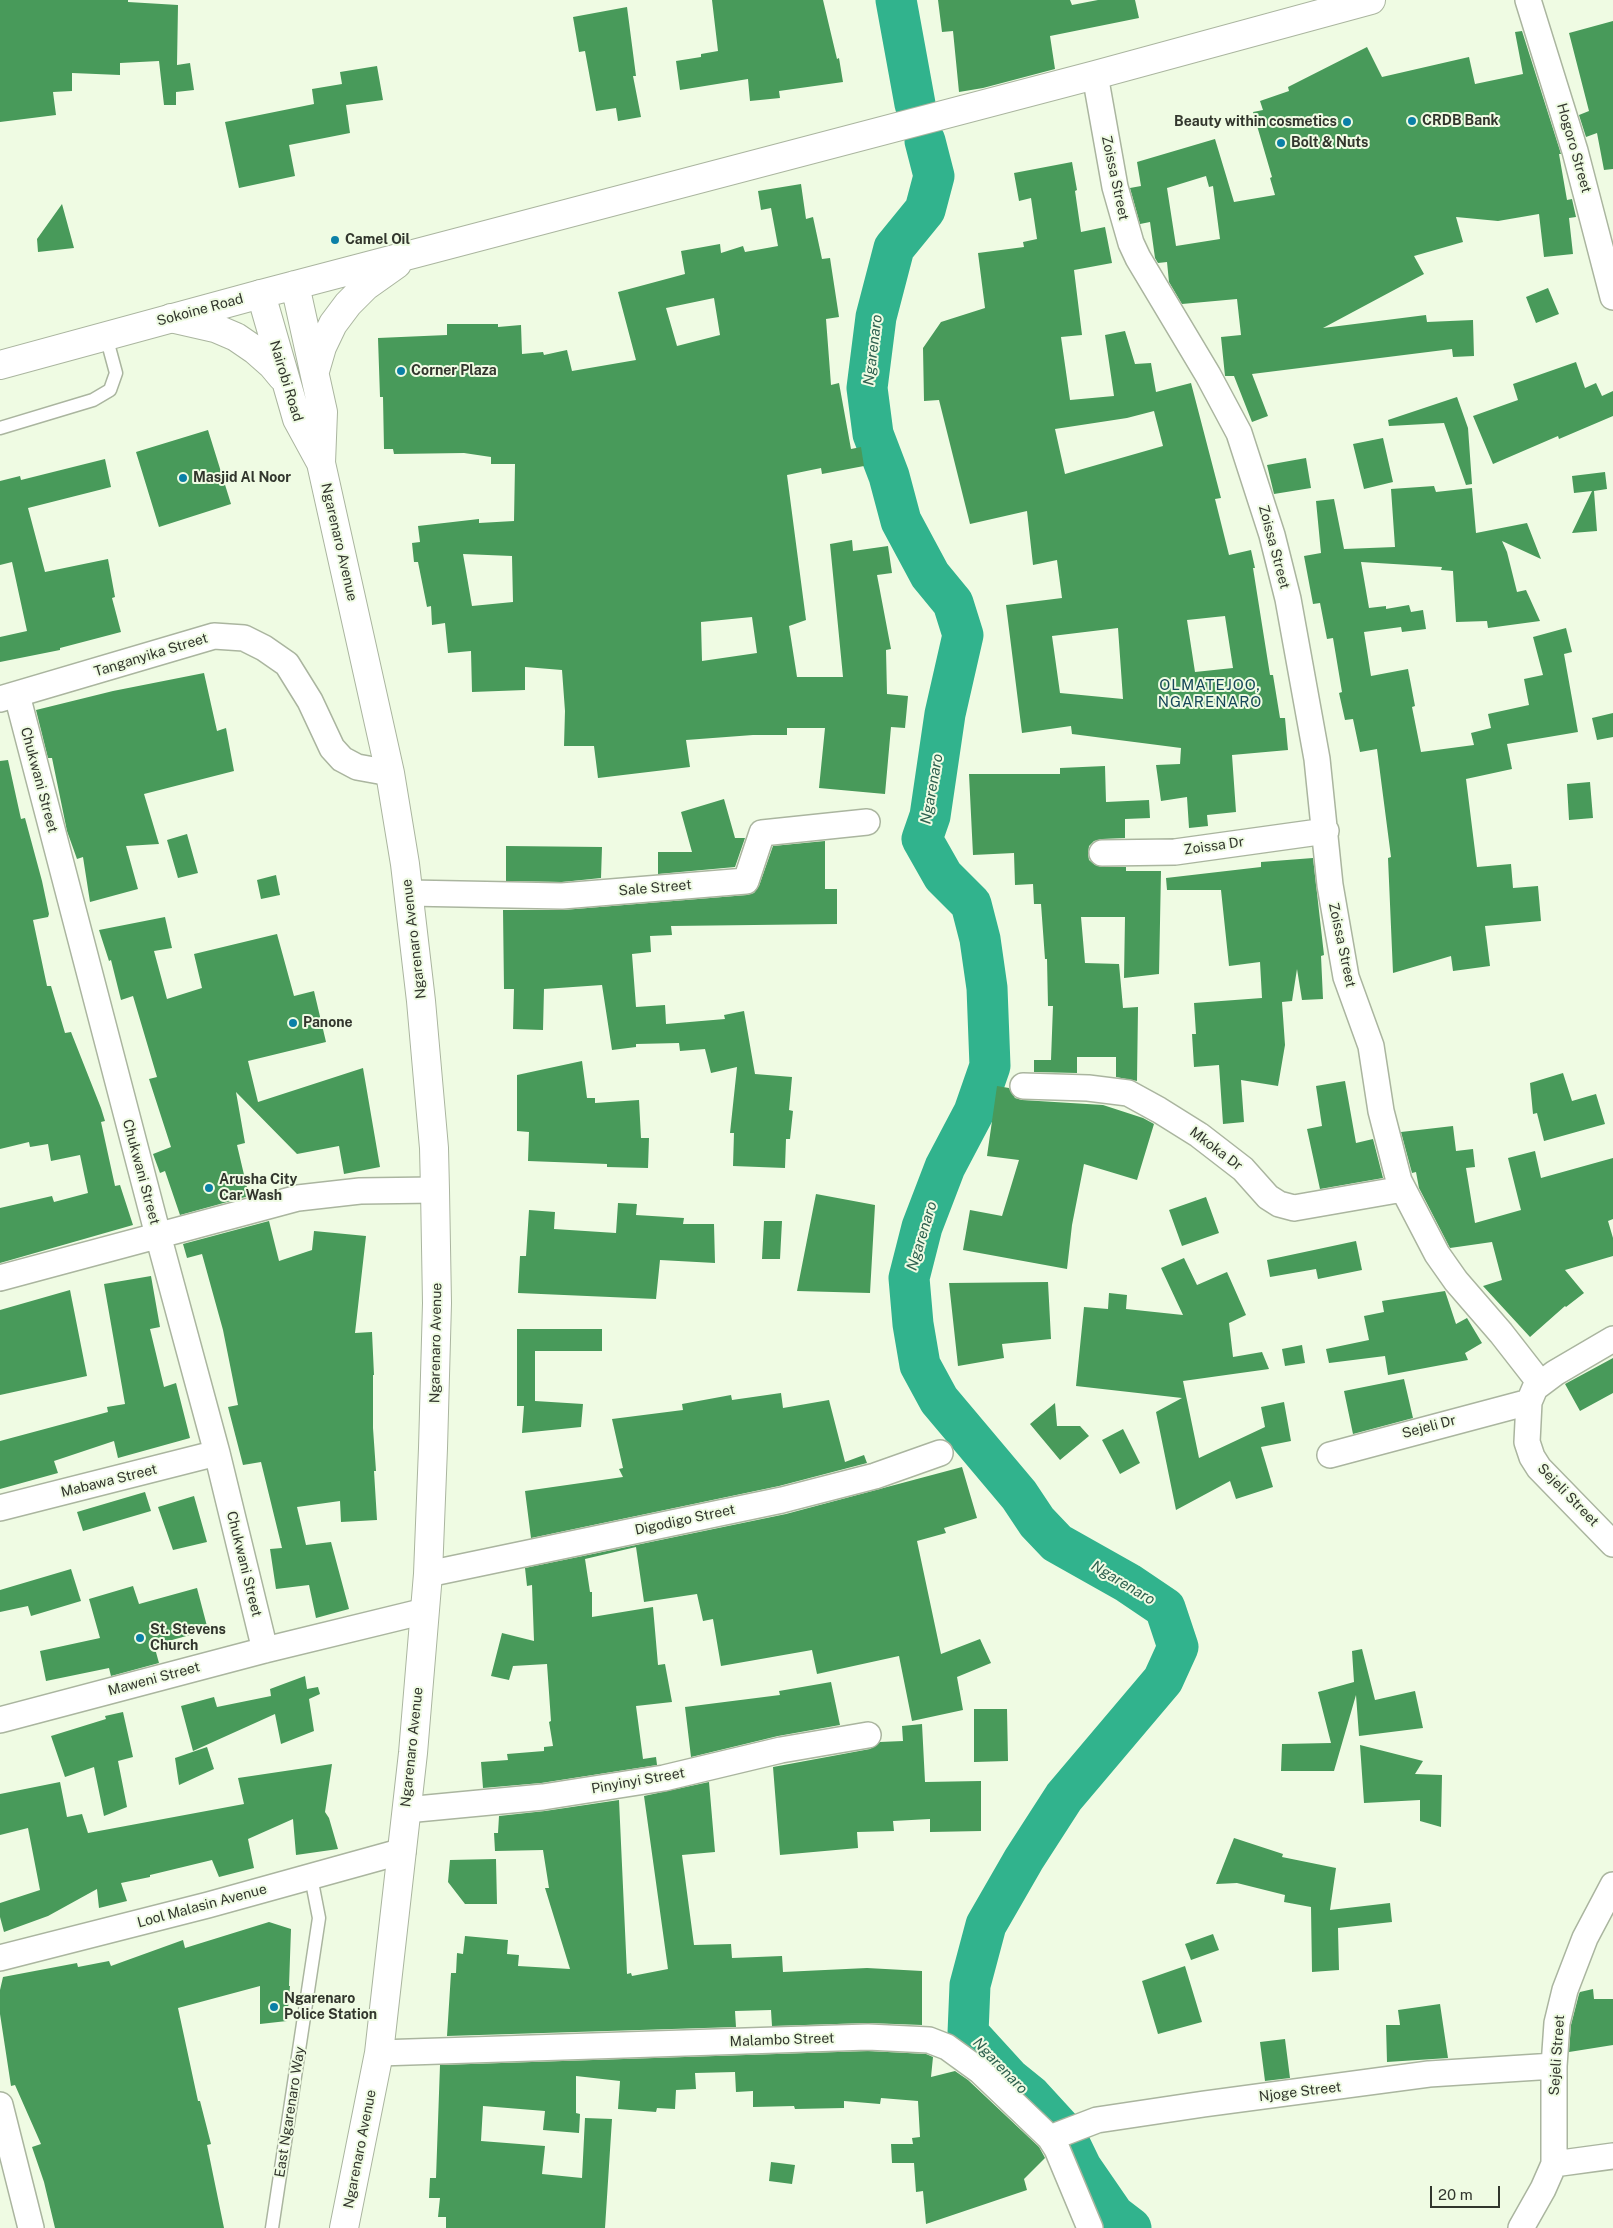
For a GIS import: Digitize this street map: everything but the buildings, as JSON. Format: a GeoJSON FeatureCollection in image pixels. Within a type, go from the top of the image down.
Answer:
{"type":"FeatureCollection","features":[{"type":"Feature","properties":{"kind":"main road","name":"Sokoine Road"},"geometry":{"type":"LineString","coordinates":[[0,365],[295,284],[1095,75],[1371,0]]}},
{"type":"Feature","properties":{"kind":"main road"},"geometry":{"type":"LineString","coordinates":[[314,371],[322,347],[333,324],[348,304],[373,281],[420,251]]}},
{"type":"Feature","properties":{"kind":"main road","name":"Nairobi Road"},"geometry":{"type":"LineString","coordinates":[[295,284],[323,412],[321,462]]}},
{"type":"Feature","properties":{"kind":"main road","name":"Nairobi Road"},"geometry":{"type":"LineString","coordinates":[[260,294],[297,419],[321,462]]}},
{"type":"Feature","properties":{"kind":"main road"},"geometry":{"type":"LineString","coordinates":[[171,318],[216,328],[236,337],[272,365],[286,382]]}},
{"type":"Feature","properties":{"kind":"main road","name":"Ngarenaro Avenue"},"geometry":{"type":"LineString","coordinates":[[321,462],[390,773],[409,893],[422,1001],[434,1148],[437,1303],[428,1574],[413,1753],[379,2053],[344,2228]]}},
{"type":"Feature","properties":{"kind":"street","name":"Hogoro Street"},"geometry":{"type":"LineString","coordinates":[[1528,0],[1575,151],[1613,297]]}},
{"type":"Feature","properties":{"kind":"street","name":"Zoissa Street"},"geometry":{"type":"LineString","coordinates":[[1095,75],[1115,187],[1131,243],[1240,433],[1272,535],[1288,599],[1317,759],[1326,831],[1330,885],[1346,976],[1371,1046],[1382,1111],[1403,1189]]}},
{"type":"Feature","properties":{"kind":"street","name":"Tanganyika Street"},"geometry":{"type":"LineString","coordinates":[[8,697],[214,636],[244,638],[264,648],[287,664],[310,701],[332,748],[342,759],[357,767],[390,773]]}},
{"type":"Feature","properties":{"kind":"street","name":"Chukwani Street"},"geometry":{"type":"LineString","coordinates":[[8,697],[158,1234],[217,1453],[265,1650]]}},
{"type":"Feature","properties":{"kind":"street","name":"Sale Street"},"geometry":{"type":"LineString","coordinates":[[409,893],[562,896],[746,881],[762,833],[867,822]]}},
{"type":"Feature","properties":{"kind":"street","name":"Zoissa Dr"},"geometry":{"type":"LineString","coordinates":[[1102,853],[1175,852],[1326,831]]}},
{"type":"Feature","properties":{"kind":"street","name":"Mkoka Dr"},"geometry":{"type":"LineString","coordinates":[[1023,1086],[1088,1088],[1128,1093],[1160,1110],[1199,1135],[1243,1169],[1268,1197],[1280,1204],[1294,1208],[1403,1189]]}},
{"type":"Feature","properties":{"kind":"street"},"geometry":{"type":"LineString","coordinates":[[1403,1189],[1437,1254],[1534,1392],[1613,1339]]}},
{"type":"Feature","properties":{"kind":"street"},"geometry":{"type":"LineString","coordinates":[[0,1278],[158,1234],[298,1198],[360,1191],[435,1190]]}},
{"type":"Feature","properties":{"kind":"street","name":"Sejeli Dr"},"geometry":{"type":"LineString","coordinates":[[1330,1455],[1534,1392]]}},
{"type":"Feature","properties":{"kind":"street","name":"Sejeli Street"},"geometry":{"type":"LineString","coordinates":[[1534,1392],[1527,1442],[1532,1456],[1539,1468],[1613,1544]]}},
{"type":"Feature","properties":{"kind":"street","name":"Mabawa Street"},"geometry":{"type":"LineString","coordinates":[[0,1508],[217,1453]]}},
{"type":"Feature","properties":{"kind":"street","name":"Digodigo Street"},"geometry":{"type":"LineString","coordinates":[[428,1574],[782,1500],[875,1476],[940,1453]]}},
{"type":"Feature","properties":{"kind":"street","name":"Maweni Street"},"geometry":{"type":"LineString","coordinates":[[0,1720],[265,1650],[425,1611]]}},
{"type":"Feature","properties":{"kind":"street","name":"Pinyinyi Street"},"geometry":{"type":"LineString","coordinates":[[406,1810],[543,1796],[664,1778],[780,1750],[868,1735]]}},
{"type":"Feature","properties":{"kind":"street","name":"Lool Malasin Avenue"},"geometry":{"type":"LineString","coordinates":[[0,1958],[403,1852]]}},
{"type":"Feature","properties":{"kind":"street","name":"Sejeli Street"},"geometry":{"type":"LineString","coordinates":[[1521,2228],[1543,2189],[1554,2164],[1554,2066],[1557,2024],[1564,1990],[1585,1938],[1613,1885]]}},
{"type":"Feature","properties":{"kind":"street","name":"Malambo Street"},"geometry":{"type":"LineString","coordinates":[[379,2053],[868,2037],[929,2040],[947,2047],[980,2071],[1050,2138],[1057,2149],[1090,2228]]}},
{"type":"Feature","properties":{"kind":"street","name":"Njoge Street"},"geometry":{"type":"LineString","coordinates":[[1050,2138],[1097,2120],[1204,2104],[1429,2074],[1554,2066]]}},
{"type":"Feature","properties":{"kind":"street"},"geometry":{"type":"LineString","coordinates":[[0,2105],[31,2228]]}},
{"type":"Feature","properties":{"kind":"street"},"geometry":{"type":"LineString","coordinates":[[1554,2164],[1613,2156]]}},
{"type":"Feature","properties":{"kind":"lane"},"geometry":{"type":"LineString","coordinates":[[0,428],[93,400],[110,390],[116,373],[106,336]]}},
{"type":"Feature","properties":{"kind":"lane","name":"East Ngarenaro Way"},"geometry":{"type":"LineString","coordinates":[[272,2228],[319,1918],[312,1877]]}},
{"type":"Feature","properties":{"kind":"waterway","name":"Ngarenaro"},"geometry":{"type":"LineString","coordinates":[[896,0],[915,104]]}},
{"type":"Feature","properties":{"kind":"waterway","name":"Ngarenaro"},"geometry":{"type":"LineString","coordinates":[[925,141],[934,176],[925,210],[894,248],[876,317],[867,388],[873,434],[889,476],[901,521],[930,575],[953,603],[963,635],[945,714],[930,816],[922,839],[943,876],[971,904],[980,939],[987,988],[990,1066],[974,1112],[945,1167],[922,1227],[909,1278],[913,1324],[920,1365],[939,1400],[1019,1495],[1037,1522],[1057,1543],[1128,1583],[1165,1608],[1178,1647],[1163,1680],[1064,1797],[1024,1859],[986,1925],[970,1985],[968,2033],[1010,2079],[1031,2096],[1064,2132],[1081,2167],[1114,2215],[1131,2228]]}},
{"type":"Feature","properties":{"kind":"place","name":"CRDB Bank"},"geometry":{"type":"Point","coordinates":[1412,121]}},
{"type":"Feature","properties":{"kind":"place","name":"Beauty within cosmetics"},"geometry":{"type":"Point","coordinates":[1347,122]}},
{"type":"Feature","properties":{"kind":"place","name":"Bolt & Nuts"},"geometry":{"type":"Point","coordinates":[1281,143]}},
{"type":"Feature","properties":{"kind":"place","name":"Camel Oil"},"geometry":{"type":"Point","coordinates":[335,240]}},
{"type":"Feature","properties":{"kind":"place","name":"Corner Plaza"},"geometry":{"type":"Point","coordinates":[401,371]}},
{"type":"Feature","properties":{"kind":"place","name":"Masjid Al Noor"},"geometry":{"type":"Point","coordinates":[183,478]}},
{"type":"Feature","properties":{"kind":"place","name":"Panone"},"geometry":{"type":"Point","coordinates":[293,1023]}},
{"type":"Feature","properties":{"kind":"place","name":"Arusha City Car Wash"},"geometry":{"type":"Point","coordinates":[209,1188]}},
{"type":"Feature","properties":{"kind":"place","name":"St. Stevens Church"},"geometry":{"type":"Point","coordinates":[140,1638]}},
{"type":"Feature","properties":{"kind":"place","name":"Ngarenaro Police Station"},"geometry":{"type":"Point","coordinates":[274,2007]}},
{"type":"Feature","properties":{"kind":"district","name":"OLMATEJOO, NGARENARO"},"geometry":{"type":"Point","coordinates":[1210,694]}}]}
